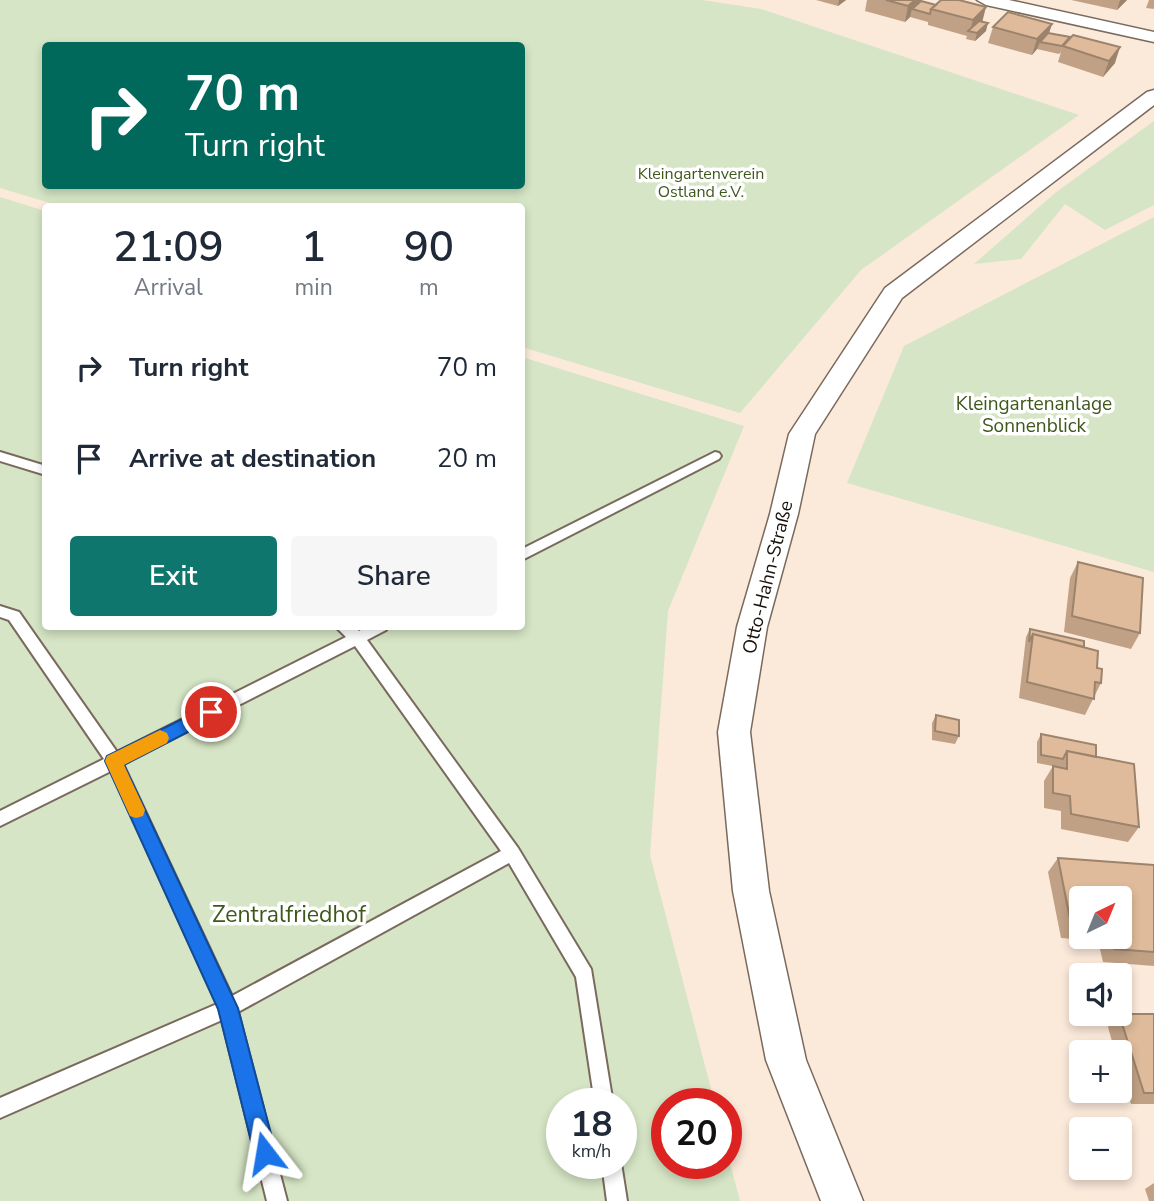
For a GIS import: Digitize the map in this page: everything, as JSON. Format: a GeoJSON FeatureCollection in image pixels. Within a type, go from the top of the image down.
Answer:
{"type":"FeatureCollection","features":[{"type":"Feature","properties":{"kind":"street"},"geometry":{"type":"LineString","coordinates":[[986,0],[1154,37]]}},
{"type":"Feature","properties":{"kind":"street","name":"Otto-Hahn-Straße"},"geometry":{"type":"LineString","coordinates":[[842,1201],[786,1060],[751,891],[734,732],[752,627],[802,434],[893,293],[1154,96]]}},
{"type":"Feature","properties":{"kind":"lane"},"geometry":{"type":"LineString","coordinates":[[0,456],[42,470]]}},
{"type":"Feature","properties":{"kind":"lane"},"geometry":{"type":"LineString","coordinates":[[525,553],[715,456]]}},
{"type":"Feature","properties":{"kind":"lane"},"geometry":{"type":"LineString","coordinates":[[0,611],[14,616],[114,761],[228,1008],[277,1201]]}},
{"type":"Feature","properties":{"kind":"lane"},"geometry":{"type":"LineString","coordinates":[[347,630],[358,638],[512,853],[585,975],[602,1088]]}},
{"type":"Feature","properties":{"kind":"lane"},"geometry":{"type":"LineString","coordinates":[[0,819],[373,630]]}},
{"type":"Feature","properties":{"kind":"lane"},"geometry":{"type":"LineString","coordinates":[[0,1108],[228,1008],[512,853]]}},
{"type":"Feature","properties":{"kind":"lane"},"geometry":{"type":"LineString","coordinates":[[614,1179],[617,1201]]}},
{"type":"Feature","properties":{"kind":"green space","name":"Kleingartenverein Ostland e.V."},"geometry":{"type":"Polygon","coordinates":[[[0,0],[702,0],[761,9],[1079,115],[861,270],[740,413],[525,348],[525,203],[50,203],[0,188],[0,0]]]}},
{"type":"Feature","properties":{"kind":"green space"},"geometry":{"type":"Polygon","coordinates":[[[1154,121],[1154,205],[1105,230],[1065,204],[1021,259],[974,264],[1055,193],[1154,121]]]}},
{"type":"Feature","properties":{"kind":"green space","name":"Zentralfriedhof"},"geometry":{"type":"Polygon","coordinates":[[[0,197],[42,210],[42,630],[525,630],[525,358],[744,426],[668,611],[650,855],[711,1088],[651,1088],[651,1179],[734,1179],[740,1201],[0,1201],[0,197]]]}},
{"type":"Feature","properties":{"kind":"green space","name":"Kleingartenanlage Sonnenblick"},"geometry":{"type":"Polygon","coordinates":[[[1154,217],[1154,572],[847,483],[904,346],[1154,217]]]}},
{"type":"Feature","properties":{"kind":"building"},"geometry":{"type":"Polygon","coordinates":[[[886,0],[915,0],[908,6],[886,0]]]}},
{"type":"Feature","properties":{"kind":"building"},"geometry":{"type":"Polygon","coordinates":[[[941,0],[959,0],[986,7],[973,20],[931,9],[941,0]]]}},
{"type":"Feature","properties":{"kind":"building"},"geometry":{"type":"Polygon","coordinates":[[[921,1],[936,5],[930,14],[912,9],[921,1]]]}},
{"type":"Feature","properties":{"kind":"building"},"geometry":{"type":"Polygon","coordinates":[[[1008,12],[1052,24],[1037,39],[993,27],[1008,12]]]}},
{"type":"Feature","properties":{"kind":"building"},"geometry":{"type":"Polygon","coordinates":[[[979,21],[988,23],[977,33],[968,31],[979,21]]]}},
{"type":"Feature","properties":{"kind":"building"},"geometry":{"type":"Polygon","coordinates":[[[1048,33],[1070,37],[1062,46],[1040,42],[1048,33]]]}},
{"type":"Feature","properties":{"kind":"building"},"geometry":{"type":"Polygon","coordinates":[[[1073,35],[1120,47],[1109,61],[1063,46],[1073,35]]]}},
{"type":"Feature","properties":{"kind":"building"},"geometry":{"type":"Polygon","coordinates":[[[1078,562],[1143,578],[1140,633],[1072,616],[1078,562]]]}},
{"type":"Feature","properties":{"kind":"building"},"geometry":{"type":"Polygon","coordinates":[[[1030,629],[1084,641],[1084,647],[1033,634],[1029,642],[1030,629]]]}},
{"type":"Feature","properties":{"kind":"building"},"geometry":{"type":"Polygon","coordinates":[[[1033,634],[1098,651],[1097,668],[1102,669],[1101,683],[1095,682],[1094,699],[1027,682],[1033,634]]]}},
{"type":"Feature","properties":{"kind":"building"},"geometry":{"type":"Polygon","coordinates":[[[936,715],[959,720],[959,736],[935,731],[936,715]]]}},
{"type":"Feature","properties":{"kind":"building"},"geometry":{"type":"Polygon","coordinates":[[[1041,734],[1096,745],[1096,757],[1067,751],[1063,759],[1041,755],[1041,734]]]}},
{"type":"Feature","properties":{"kind":"building"},"geometry":{"type":"Polygon","coordinates":[[[1067,751],[1134,764],[1139,827],[1071,814],[1070,796],[1053,793],[1053,766],[1067,769],[1067,751]]]}},
{"type":"Feature","properties":{"kind":"building"},"geometry":{"type":"Polygon","coordinates":[[[1058,858],[1154,865],[1154,952],[1114,949],[1132,949],[1132,886],[1069,886],[1069,914],[1058,858]]]}},
{"type":"Feature","properties":{"kind":"building"},"geometry":{"type":"Polygon","coordinates":[[[1132,1014],[1154,1014],[1154,1093],[1144,1093],[1132,1055],[1132,1040],[1127,1040],[1123,1026],[1132,1026],[1132,1014]]]}},
{"type":"Feature","properties":{"kind":"slow traffic"},"geometry":{"type":"LineString","coordinates":[[136,810],[114,761],[160,738]]}},
{"type":"Feature","properties":{"kind":"route"},"geometry":{"type":"LineString","coordinates":[[211,712],[114,761],[228,1008],[265,1153]]}}]}
